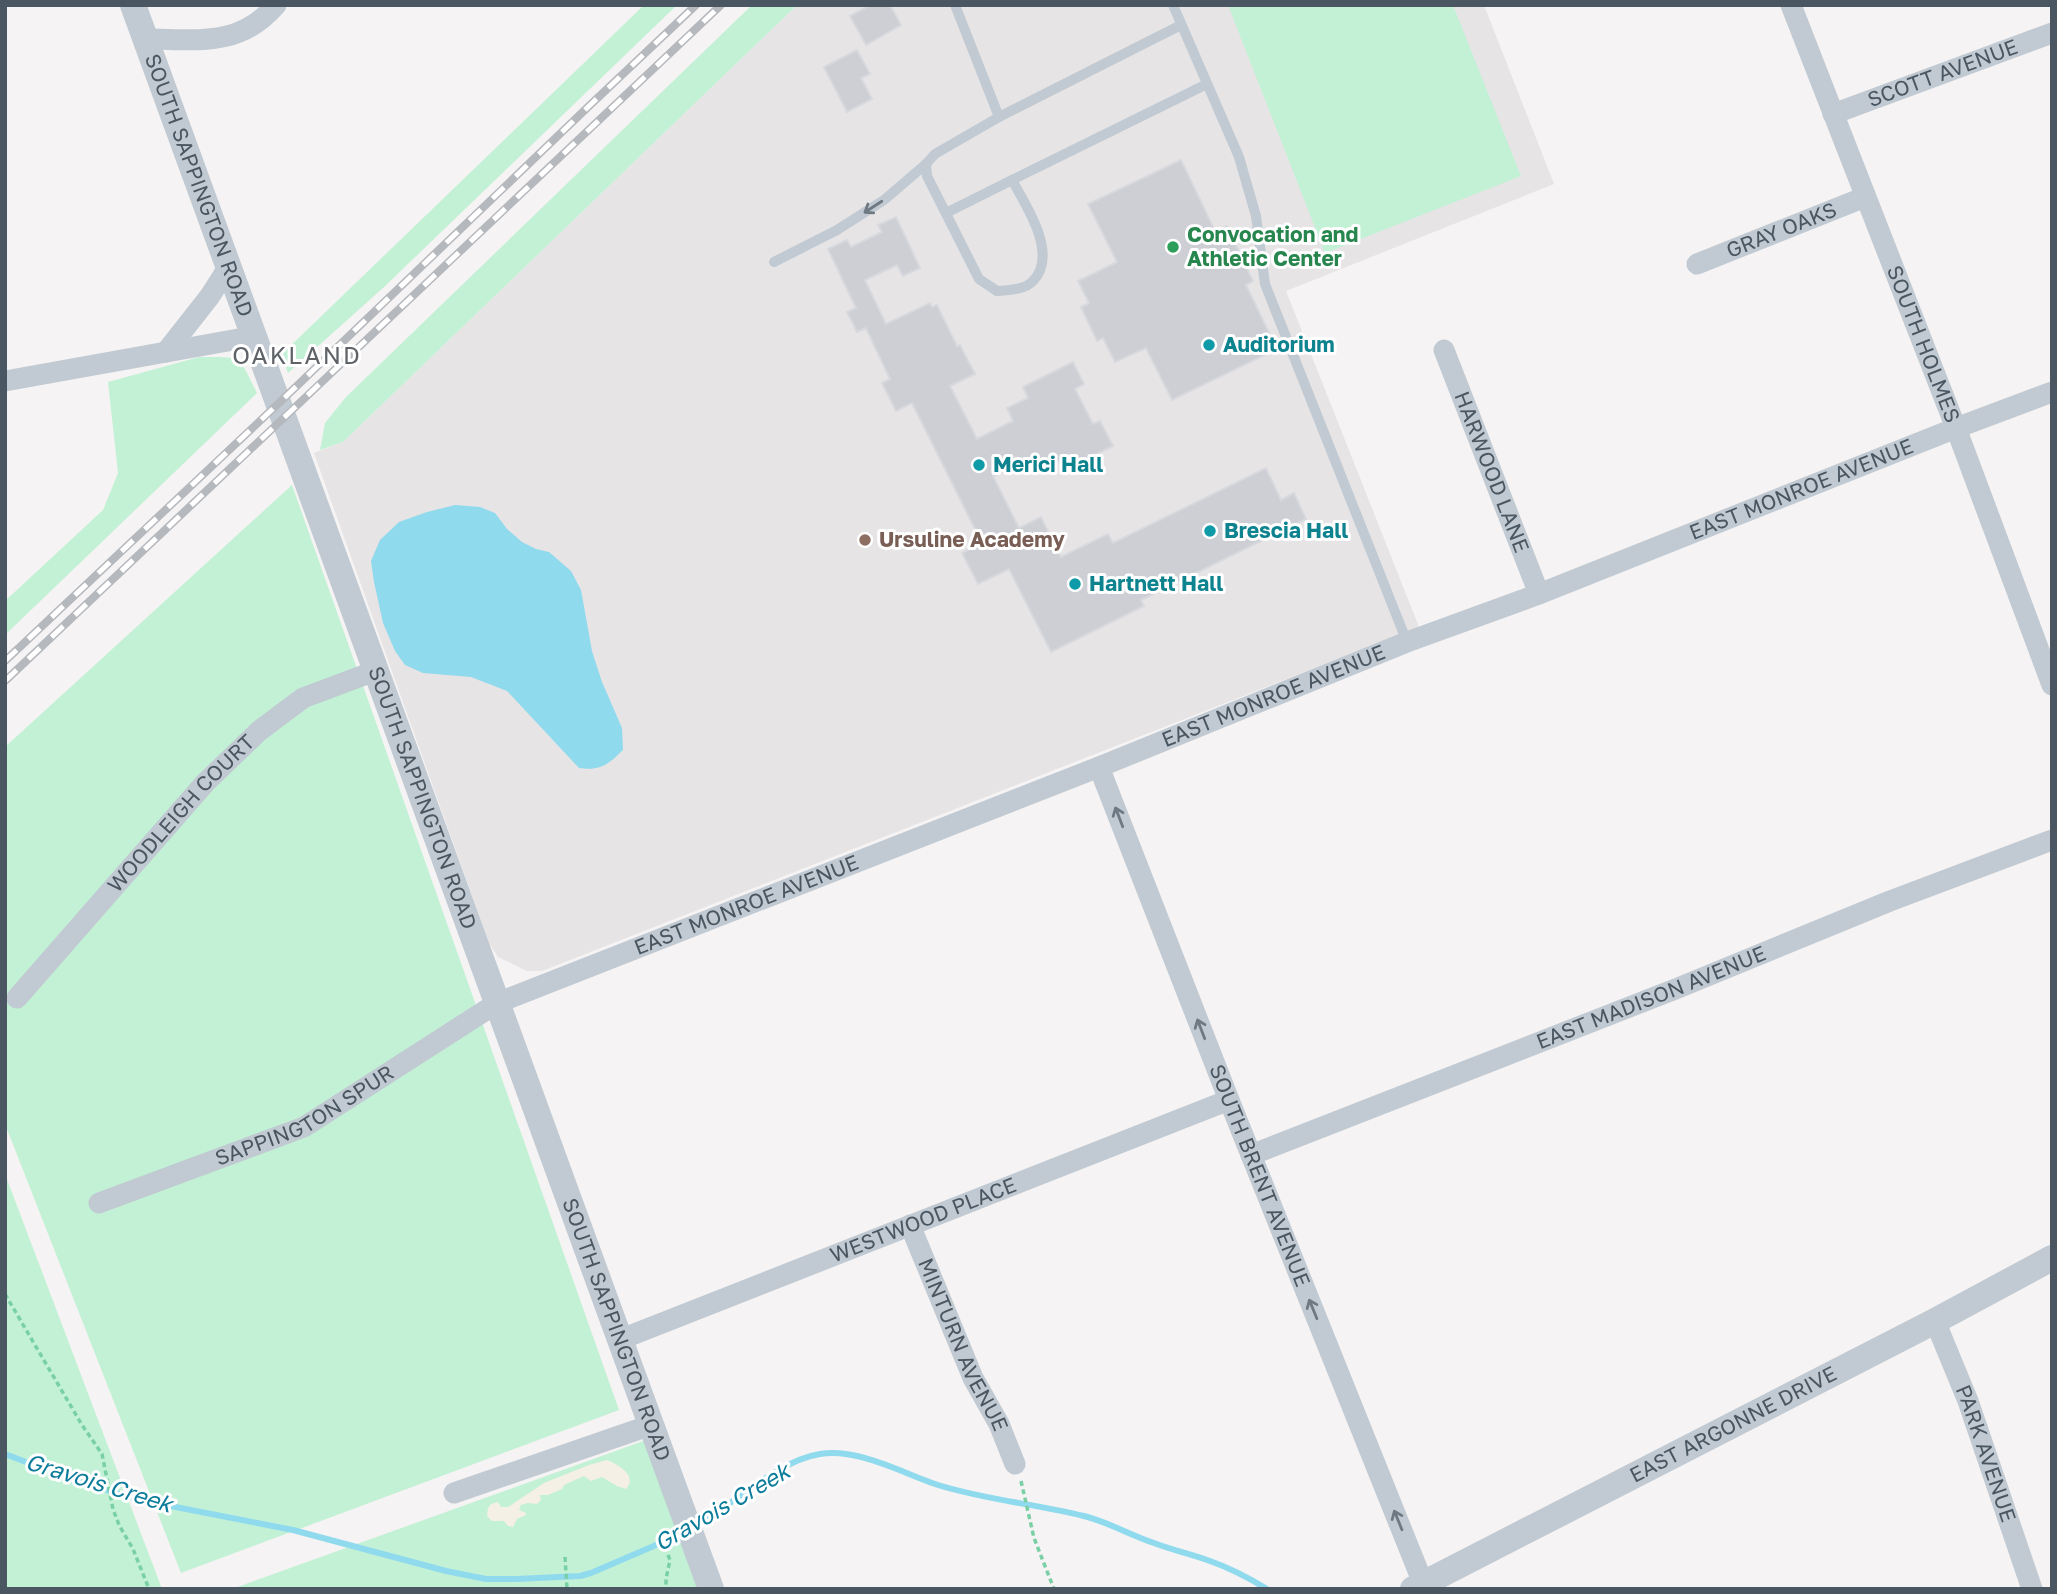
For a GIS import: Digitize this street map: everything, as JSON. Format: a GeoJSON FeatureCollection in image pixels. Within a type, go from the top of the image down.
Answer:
{"type":"FeatureCollection","features":[{"type":"Feature","properties":{"kind":"street","name":"SOUTH SAPPINGTON ROAD"},"geometry":{"type":"LineString","coordinates":[[133,5],[710,1589]]}},
{"type":"Feature","properties":{"kind":"street"},"geometry":{"type":"LineString","coordinates":[[146,39],[229,37],[247,30],[276,5]]}},
{"type":"Feature","properties":{"kind":"street","name":"SOUTH HOLMES"},"geometry":{"type":"LineString","coordinates":[[1791,5],[1956,428],[2052,685]]}},
{"type":"Feature","properties":{"kind":"street","name":"SCOTT AVENUE"},"geometry":{"type":"LineString","coordinates":[[1833,114],[2052,33]]}},
{"type":"Feature","properties":{"kind":"street","name":"GRAY OAKS"},"geometry":{"type":"LineString","coordinates":[[1696,264],[1866,197]]}},
{"type":"Feature","properties":{"kind":"street"},"geometry":{"type":"LineString","coordinates":[[166,352],[203,306],[229,266]]}},
{"type":"Feature","properties":{"kind":"street"},"geometry":{"type":"LineString","coordinates":[[5,381],[255,336]]}},
{"type":"Feature","properties":{"kind":"street","name":"HARWOOD LANE"},"geometry":{"type":"LineString","coordinates":[[1444,351],[1539,594]]}},
{"type":"Feature","properties":{"kind":"street","name":"EAST MONROE AVENUE"},"geometry":{"type":"LineString","coordinates":[[497,1003],[1099,767],[1407,642],[1539,594],[2052,392]]}},
{"type":"Feature","properties":{"kind":"street","name":"WOODLEIGH COURT"},"geometry":{"type":"LineString","coordinates":[[17,998],[205,783],[259,731],[303,698],[375,671]]}},
{"type":"Feature","properties":{"kind":"street","name":"SOUTH BRENT AVENUE"},"geometry":{"type":"LineString","coordinates":[[1099,767],[1418,1586]]}},
{"type":"Feature","properties":{"kind":"street","name":"EAST MADISON AVENUE"},"geometry":{"type":"LineString","coordinates":[[1251,1155],[1678,988],[1890,901],[2052,840]]}},
{"type":"Feature","properties":{"kind":"street","name":"SAPPINGTON SPUR"},"geometry":{"type":"LineString","coordinates":[[99,1203],[304,1127],[497,1003]]}},
{"type":"Feature","properties":{"kind":"street","name":"WESTWOOD PLACE"},"geometry":{"type":"LineString","coordinates":[[619,1340],[1228,1100]]}},
{"type":"Feature","properties":{"kind":"street","name":"MINTURN AVENUE"},"geometry":{"type":"LineString","coordinates":[[910,1225],[973,1378],[999,1424],[1016,1464]]}},
{"type":"Feature","properties":{"kind":"street","name":"EAST ARGONNE DRIVE"},"geometry":{"type":"LineString","coordinates":[[1418,1586],[1935,1321],[2052,1258]]}},
{"type":"Feature","properties":{"kind":"street","name":"PARK AVENUE"},"geometry":{"type":"LineString","coordinates":[[1935,1321],[1968,1401],[2032,1589]]}},
{"type":"Feature","properties":{"kind":"street"},"geometry":{"type":"LineString","coordinates":[[454,1493],[651,1425]]}},
{"type":"Feature","properties":{"kind":"lane"},"geometry":{"type":"LineString","coordinates":[[955,5],[999,117]]}},
{"type":"Feature","properties":{"kind":"lane"},"geometry":{"type":"LineString","coordinates":[[1173,5],[1239,157],[1256,216],[1265,284],[1407,642]]}},
{"type":"Feature","properties":{"kind":"lane"},"geometry":{"type":"LineString","coordinates":[[774,262],[838,230],[884,200],[935,154],[999,117],[1181,26]]}},
{"type":"Feature","properties":{"kind":"lane"},"geometry":{"type":"LineString","coordinates":[[946,213],[1207,85]]}},
{"type":"Feature","properties":{"kind":"lane"},"geometry":{"type":"LineString","coordinates":[[926,164],[927,176],[979,279],[997,292],[1020,288],[1033,282],[1042,266],[1044,252],[1039,234],[1013,180]]}},
{"type":"Feature","properties":{"kind":"path"},"geometry":{"type":"LineString","coordinates":[[5,1294],[102,1454],[118,1525],[134,1549],[149,1589]]}},
{"type":"Feature","properties":{"kind":"path"},"geometry":{"type":"LineString","coordinates":[[1025,1490],[1034,1538],[1054,1589]]}},
{"type":"Feature","properties":{"kind":"path"},"geometry":{"type":"LineString","coordinates":[[659,1531],[669,1555],[666,1589]]}},
{"type":"Feature","properties":{"kind":"path"},"geometry":{"type":"LineString","coordinates":[[565,1557],[567,1589]]}},
{"type":"Feature","properties":{"kind":"shaded area","name":"Ursuline Academy"},"geometry":{"type":"Polygon","coordinates":[[[797,5],[1484,5],[1554,184],[1286,291],[1419,627],[542,971],[527,971],[498,957],[489,943],[314,453],[343,442],[797,5]]]}},
{"type":"Feature","properties":{"kind":"green space"},"geometry":{"type":"Polygon","coordinates":[[[644,5],[677,5],[383,288],[288,373],[281,355],[644,5]]]}},
{"type":"Feature","properties":{"kind":"green space"},"geometry":{"type":"Polygon","coordinates":[[[752,5],[797,5],[343,442],[320,450],[325,423],[346,397],[752,5]]]}},
{"type":"Feature","properties":{"kind":"green space"},"geometry":{"type":"Polygon","coordinates":[[[1228,5],[1453,5],[1521,176],[1325,253],[1228,5]]]}},
{"type":"Feature","properties":{"kind":"green space"},"geometry":{"type":"Polygon","coordinates":[[[199,357],[237,360],[242,364],[257,393],[5,635],[5,601],[103,510],[118,473],[108,382],[199,357]]]}},
{"type":"Feature","properties":{"kind":"green space"},"geometry":{"type":"Polygon","coordinates":[[[292,485],[619,1410],[181,1573],[5,1124],[5,747],[292,485]]]}},
{"type":"Feature","properties":{"kind":"green space"},"geometry":{"type":"Polygon","coordinates":[[[5,1174],[162,1589],[5,1589],[5,1174]]]}},
{"type":"Feature","properties":{"kind":"green space"},"geometry":{"type":"Polygon","coordinates":[[[646,1440],[703,1589],[232,1589],[646,1440]]]}},
{"type":"Feature","properties":{"kind":"sand"},"geometry":{"type":"Polygon","coordinates":[[[607,1460],[628,1475],[630,1480],[626,1489],[602,1477],[591,1481],[584,1476],[564,1485],[562,1489],[548,1495],[540,1495],[541,1500],[537,1504],[521,1505],[519,1510],[526,1515],[517,1519],[513,1527],[504,1521],[492,1521],[487,1516],[491,1504],[498,1502],[501,1507],[508,1507],[544,1483],[607,1460]]]}},
{"type":"Feature","properties":{"kind":"water"},"geometry":{"type":"Polygon","coordinates":[[[455,505],[480,507],[495,513],[507,529],[522,542],[549,552],[571,571],[581,590],[592,651],[602,682],[622,728],[623,750],[608,763],[593,769],[579,768],[507,691],[471,677],[423,673],[405,665],[395,651],[383,623],[371,561],[380,540],[399,522],[455,505]]]}},
{"type":"Feature","properties":{"kind":"building"},"geometry":{"type":"Polygon","coordinates":[[[870,5],[890,5],[901,25],[866,45],[850,16],[870,5]]]}},
{"type":"Feature","properties":{"kind":"building"},"geometry":{"type":"Polygon","coordinates":[[[857,50],[870,74],[861,78],[872,99],[847,112],[824,67],[857,50]]]}},
{"type":"Feature","properties":{"kind":"building","name":"Convocation and Athletic Center"},"geometry":{"type":"Polygon","coordinates":[[[1181,160],[1215,231],[1227,226],[1253,281],[1246,285],[1277,349],[1172,400],[1146,348],[1115,362],[1103,338],[1097,341],[1081,307],[1089,303],[1078,281],[1117,262],[1088,204],[1181,160]]]}},
{"type":"Feature","properties":{"kind":"building"},"geometry":{"type":"Polygon","coordinates":[[[896,217],[920,268],[903,276],[897,265],[865,280],[886,324],[930,303],[932,307],[937,305],[957,346],[960,345],[975,374],[950,386],[977,439],[1013,421],[1007,408],[1028,398],[1023,387],[1073,362],[1084,384],[1075,389],[1093,424],[1100,421],[1113,446],[1063,470],[1058,460],[1036,471],[1029,458],[993,476],[1019,528],[1041,517],[1061,557],[1108,534],[1113,543],[1266,468],[1281,500],[1294,493],[1306,519],[1141,600],[1144,606],[1051,652],[1009,569],[978,584],[962,553],[982,543],[912,403],[896,411],[882,383],[890,379],[866,328],[857,332],[847,312],[856,308],[828,249],[847,240],[851,247],[882,232],[878,225],[896,217]]]}},
{"type":"Feature","properties":{"kind":"waterway","name":"Gravois Creek"},"geometry":{"type":"LineString","coordinates":[[696,1526],[788,1465],[804,1458],[835,1453],[865,1458],[956,1490],[1093,1519],[1217,1564],[1267,1589]]}},
{"type":"Feature","properties":{"kind":"waterway","name":"Gravois Creek"},"geometry":{"type":"LineString","coordinates":[[5,1454],[73,1480],[140,1500],[293,1530],[486,1579],[580,1576],[684,1533]]}},
{"type":"Feature","properties":{"kind":"railway"},"geometry":{"type":"LineString","coordinates":[[5,661],[696,5]]}},
{"type":"Feature","properties":{"kind":"railway"},"geometry":{"type":"LineString","coordinates":[[5,681],[721,5]]}},
{"type":"Feature","properties":{"kind":"place","name":"Convocation and Athletic Center"},"geometry":{"type":"Point","coordinates":[1173,247]}},
{"type":"Feature","properties":{"kind":"place","name":"Auditorium"},"geometry":{"type":"Point","coordinates":[1209,345]}},
{"type":"Feature","properties":{"kind":"place","name":"Merici Hall"},"geometry":{"type":"Point","coordinates":[979,465]}},
{"type":"Feature","properties":{"kind":"place","name":"Brescia Hall"},"geometry":{"type":"Point","coordinates":[1210,531]}},
{"type":"Feature","properties":{"kind":"place","name":"Ursuline Academy"},"geometry":{"type":"Point","coordinates":[865,540]}},
{"type":"Feature","properties":{"kind":"place","name":"Hartnett Hall"},"geometry":{"type":"Point","coordinates":[1075,584]}},
{"type":"Feature","properties":{"kind":"district","name":"OAKLAND"},"geometry":{"type":"Point","coordinates":[297,356]}}]}
